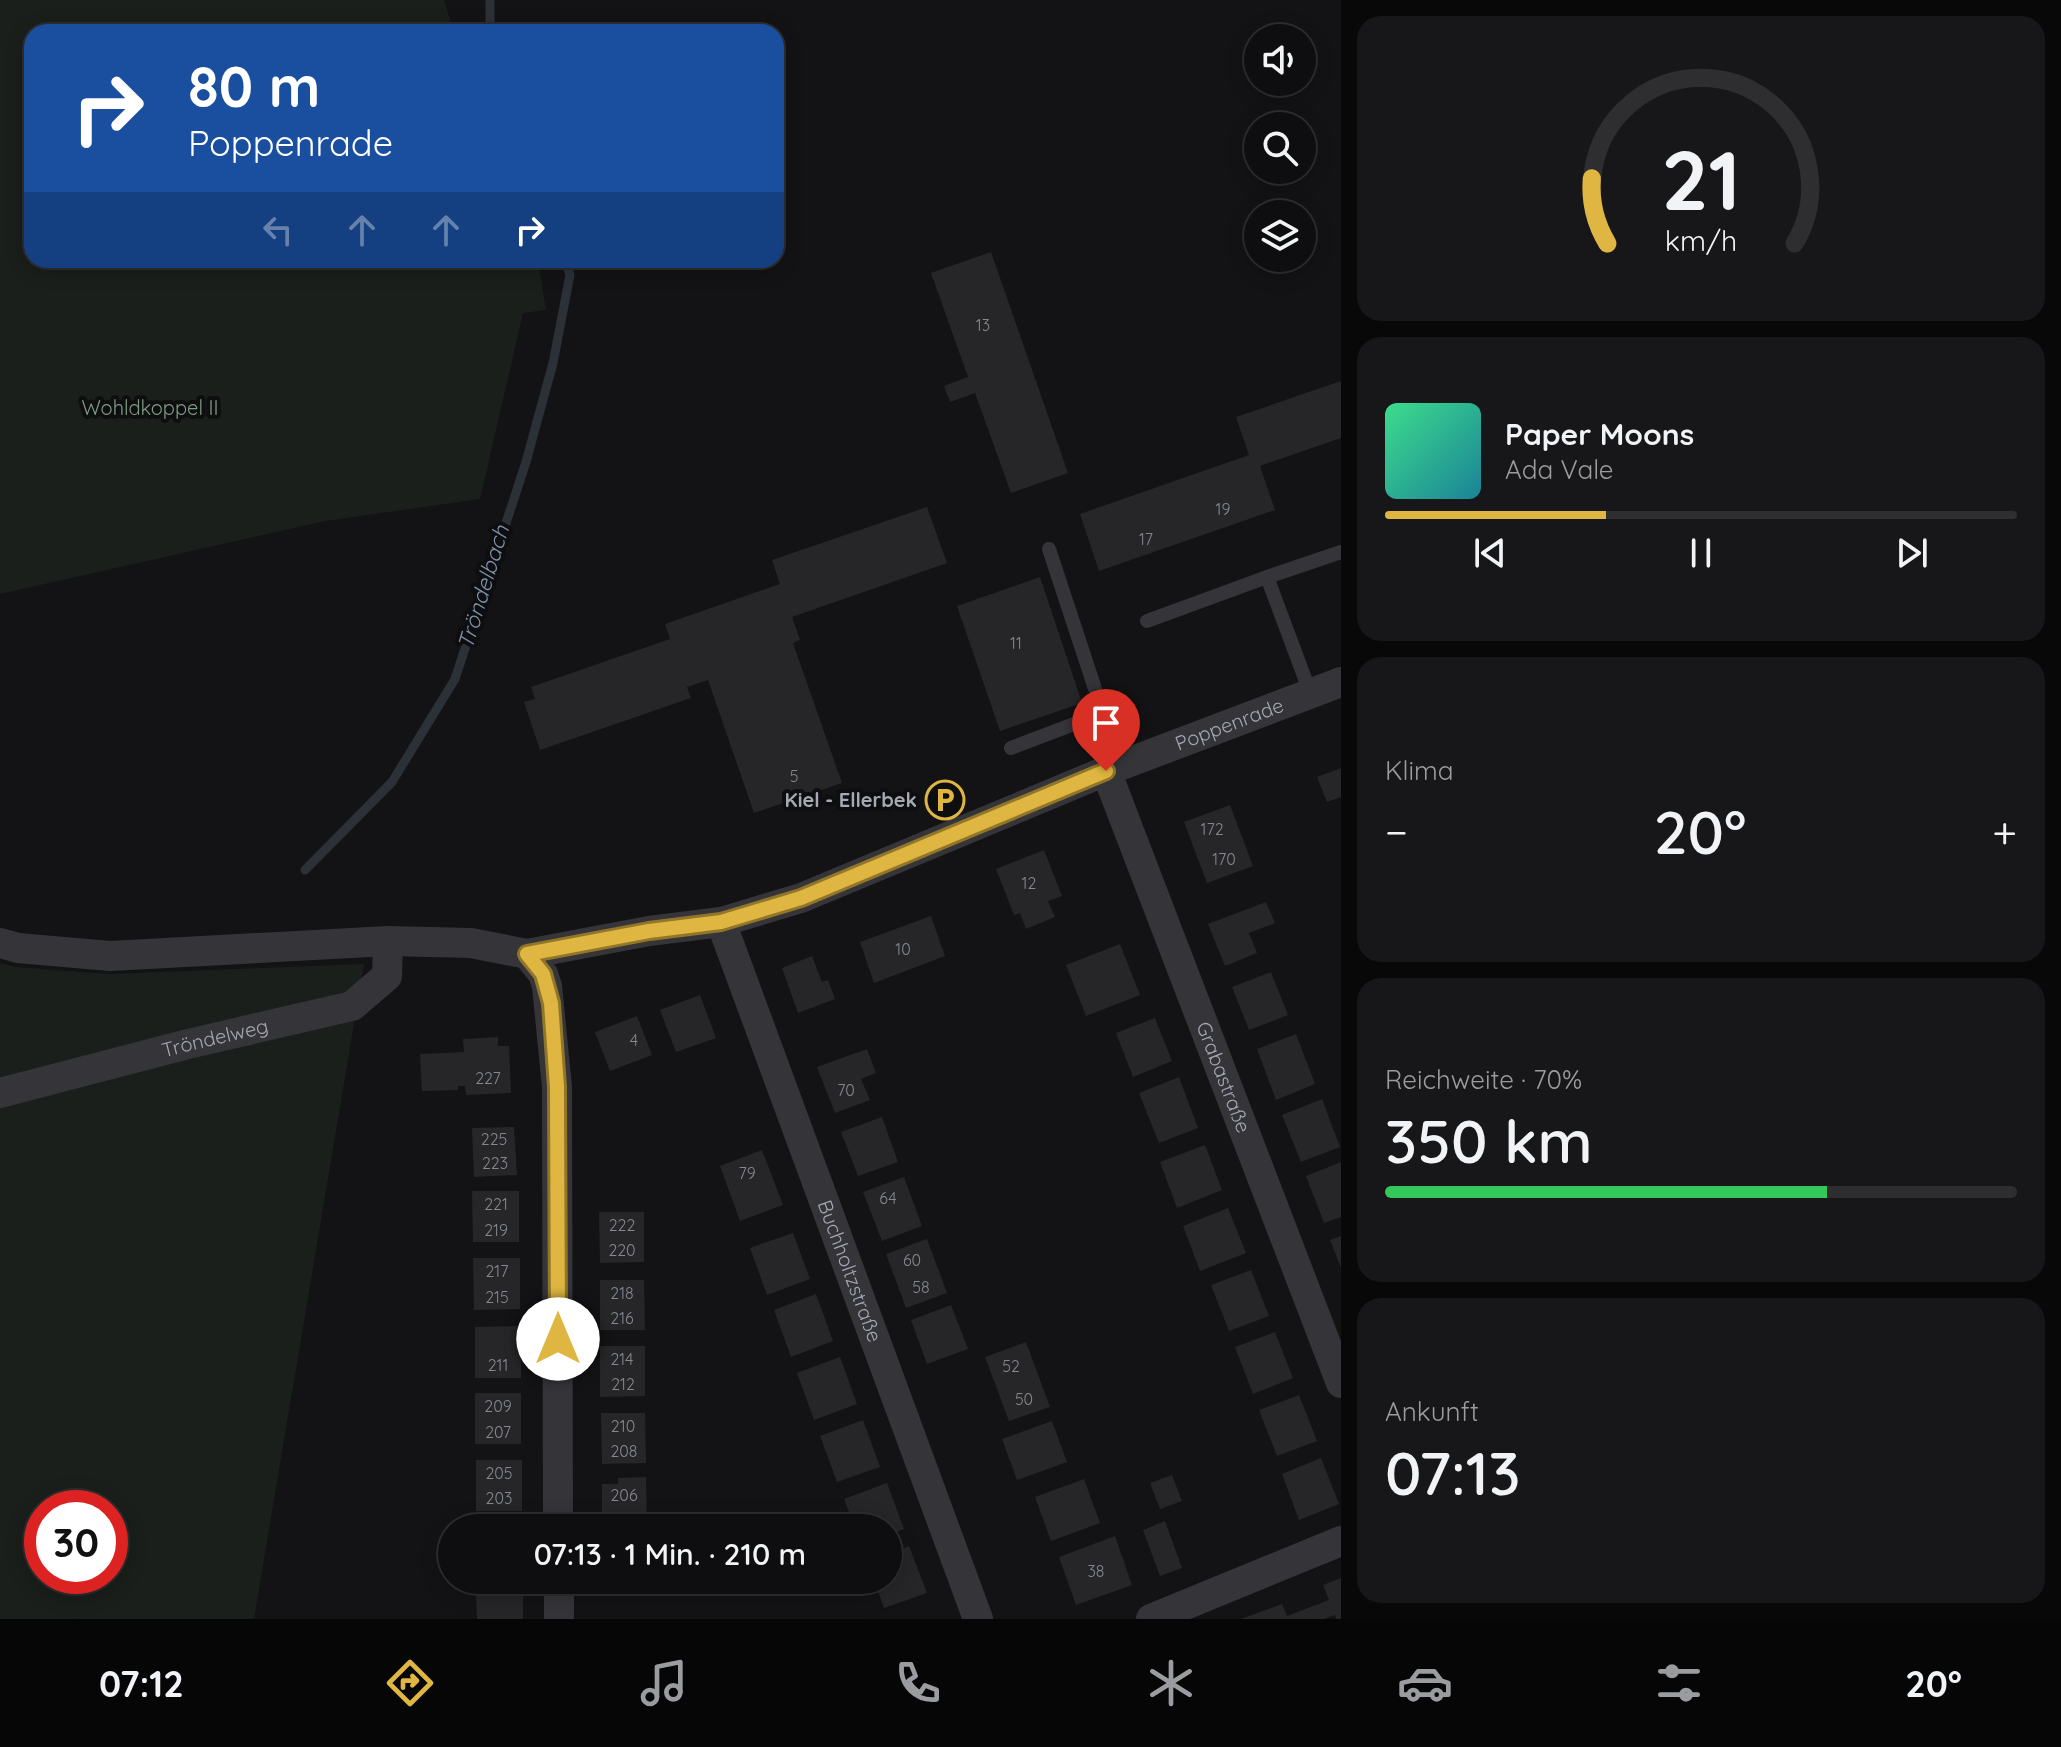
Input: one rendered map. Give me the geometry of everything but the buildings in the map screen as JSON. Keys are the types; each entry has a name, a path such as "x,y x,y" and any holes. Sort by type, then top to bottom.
{"street":[{"name":"Poppenrade","path":"527,954 649,931 721,922 801,898 1113,769 1341,682"},
{"name":"Grabastraße","path":"1113,769 1341,1383"},
{"name":"Buchholtzstraße","path":"721,922 978,1619"},
{"path":"0,943 18,948 110,956 388,941 471,943 527,954 543,974 547,986 557,1087 558,1514"},
{"name":"Tröndelweg","path":"0,1093 188,1044 352,1006 387,976 388,941"},
{"path":"1151,1619 1341,1541"},
{"path":"559,1594 559,1619"}],"lane":[{"path":"1049,549 1103,713 1101,725 1113,769"},
{"path":"1147,621 1341,552"},
{"path":"1267,577 1310,692"},
{"path":"1011,748 1103,713"}],"green space":[{"name":"Wohldkoppel II","path":"0,0 444,0 452,24 24,24 24,268 539,268 546,310 523,313 480,499 325,521 0,594"},
{"path":"0,963 109,974 364,964 254,1619 0,1619"}],"waterway":[{"name":"Tröndelbach","path":"490,0 490,24"},
{"name":"Tröndelbach","path":"305,870 392,782 455,679 526,462 553,363 570,275 568,268"}],"place":[{"name":"Kiel - Ellerbek","path":"945,800"}],"route":[{"path":"558,1339 557,1087 551,1003 543,974 527,954 649,931 721,922 801,898 1106,771"}]}
